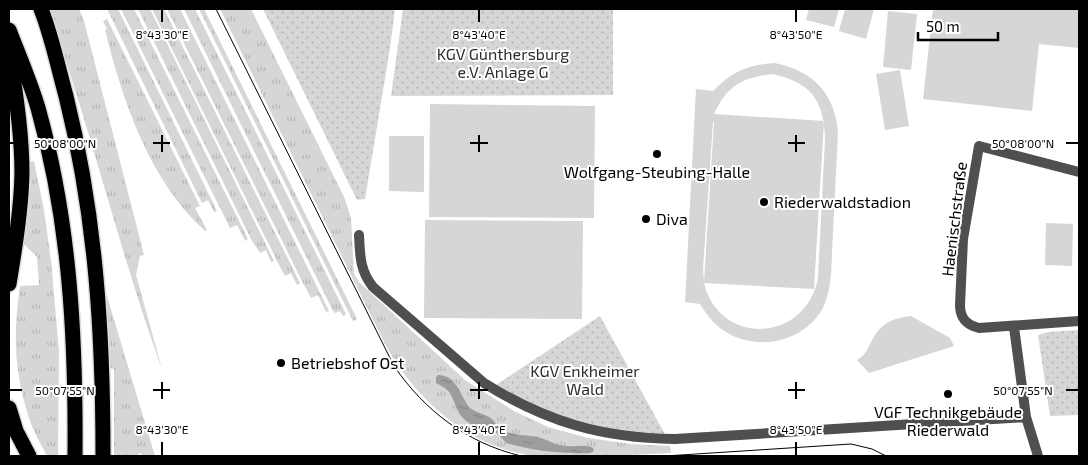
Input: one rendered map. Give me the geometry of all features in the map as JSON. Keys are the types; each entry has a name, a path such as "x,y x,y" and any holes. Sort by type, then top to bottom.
{"highway":[{"path":"41,9 54,48 78,143 92,234 103,376 103,456"},
{"path":"9,30 38,107 64,228 74,334 75,456"},
{"path":"9,49 17,104 22,174 17,233 9,284"},
{"path":"9,408 16,431 29,456"}],"street":[{"name":"Haenischstraße","path":"1079,172 979,146 963,239 960,310 964,320 979,328 1079,322"},
{"path":"359,235 362,271 373,288 484,383 503,395 545,416 587,430 630,437 675,439 1026,417"},
{"path":"1014,327 1026,417 1038,456"}],"green space":[{"path":"48,9 79,9 84,21 144,255 140,256 136,275 162,369 132,280 78,99"},
{"path":"107,9 118,9 217,211 214,212 208,200 202,203"},
{"path":"121,9 134,9 248,239 245,241 237,225 230,228"},
{"path":"138,9 150,9 274,261 271,262 266,250 260,253 251,239"},
{"path":"152,9 164,9 300,283 297,285 291,273 285,276 277,261"},
{"path":"167,9 180,9 329,311 326,312 318,295 311,298"},
{"path":"184,9 195,9 346,314 343,316 340,311 335,313 332,309"},
{"path":"199,9 204,9 357,319 353,321"},
{"path":"220,9 251,9 345,199 351,218 354,273 359,282 465,380 514,411 548,427 588,438 631,444 670,446 671,453 609,456 534,456 510,451 488,443 448,419 430,403 413,386 386,346"},
{"path":"263,9 395,9 365,199 357,200"},
{"name":"KGV Günthersburg e.V. Anlage G","path":"403,9 613,9 613,95 391,96"},
{"path":"809,9 839,9 834,27 806,20"},
{"path":"845,9 874,9 866,39 839,31"},
{"path":"933,9 1079,9 1079,48 1039,44 1032,111 923,99"},
{"path":"888,11 917,14 911,70 883,67"},
{"path":"107,19 200,206 195,208 207,230 205,231 185,211 153,164 120,85 105,30 107,29 103,21"},
{"name":"Riederwaldstadion","path":"775,63 788,67 811,78 820,86 832,106 838,133 831,274 826,300 815,320 804,329 792,336 766,342 739,338 726,332 711,320 700,304 685,302 696,89 713,91 741,70","holes":["773,74 797,82 806,88 818,104 823,121 714,114 724,96 737,84 753,77","714,122 704,282 703,270","824,124 825,139 818,278 814,289","704,283 814,289 810,300 797,315 780,325 762,329 743,327 726,318 713,304"]},
{"path":"900,70 909,126 885,130 876,74"},
{"path":"430,104 595,106 594,218 429,217"},
{"path":"389,136 424,136 424,192 389,191"},
{"path":"34,161 44,210 51,261 59,351 58,456 47,456 35,433 20,384 16,352 16,320 20,286 39,285 37,257 24,244 29,193 28,162"},
{"path":"425,220 583,221 582,319 424,318"},
{"path":"1046,223 1073,224 1072,266 1045,265"},
{"path":"103,283 155,456 142,456 140,453 136,456 114,456 114,369 109,368"},
{"name":"KGV Enkheimer Wald","path":"600,316 666,436 627,434 552,416 496,385"},
{"path":"911,316 950,338 954,346 869,373 857,360 865,354 882,327 891,321"},
{"path":"1079,330 1079,415 1050,416 1038,335 1048,332"}],"water":[{"path":"438,375 454,382 469,407 490,418 505,432 541,438 560,445 590,447 594,451 590,453 558,452 537,450 506,443 494,431 474,426 464,419 449,392 436,383"}],"tram line":[{"path":"216,9 394,366 419,397 449,423 483,443 521,456"},
{"path":"665,456 851,444 872,449 886,456"}],"place":[{"name":"Wolfgang-Steubing-Halle","path":"657,154"},
{"name":"Riederwaldstadion","path":"764,202"},
{"name":"Diva","path":"646,219"},
{"name":"Betriebshof Ost","path":"281,363"},
{"name":"VGF Technikgebäude Riederwald","path":"948,394"}]}
